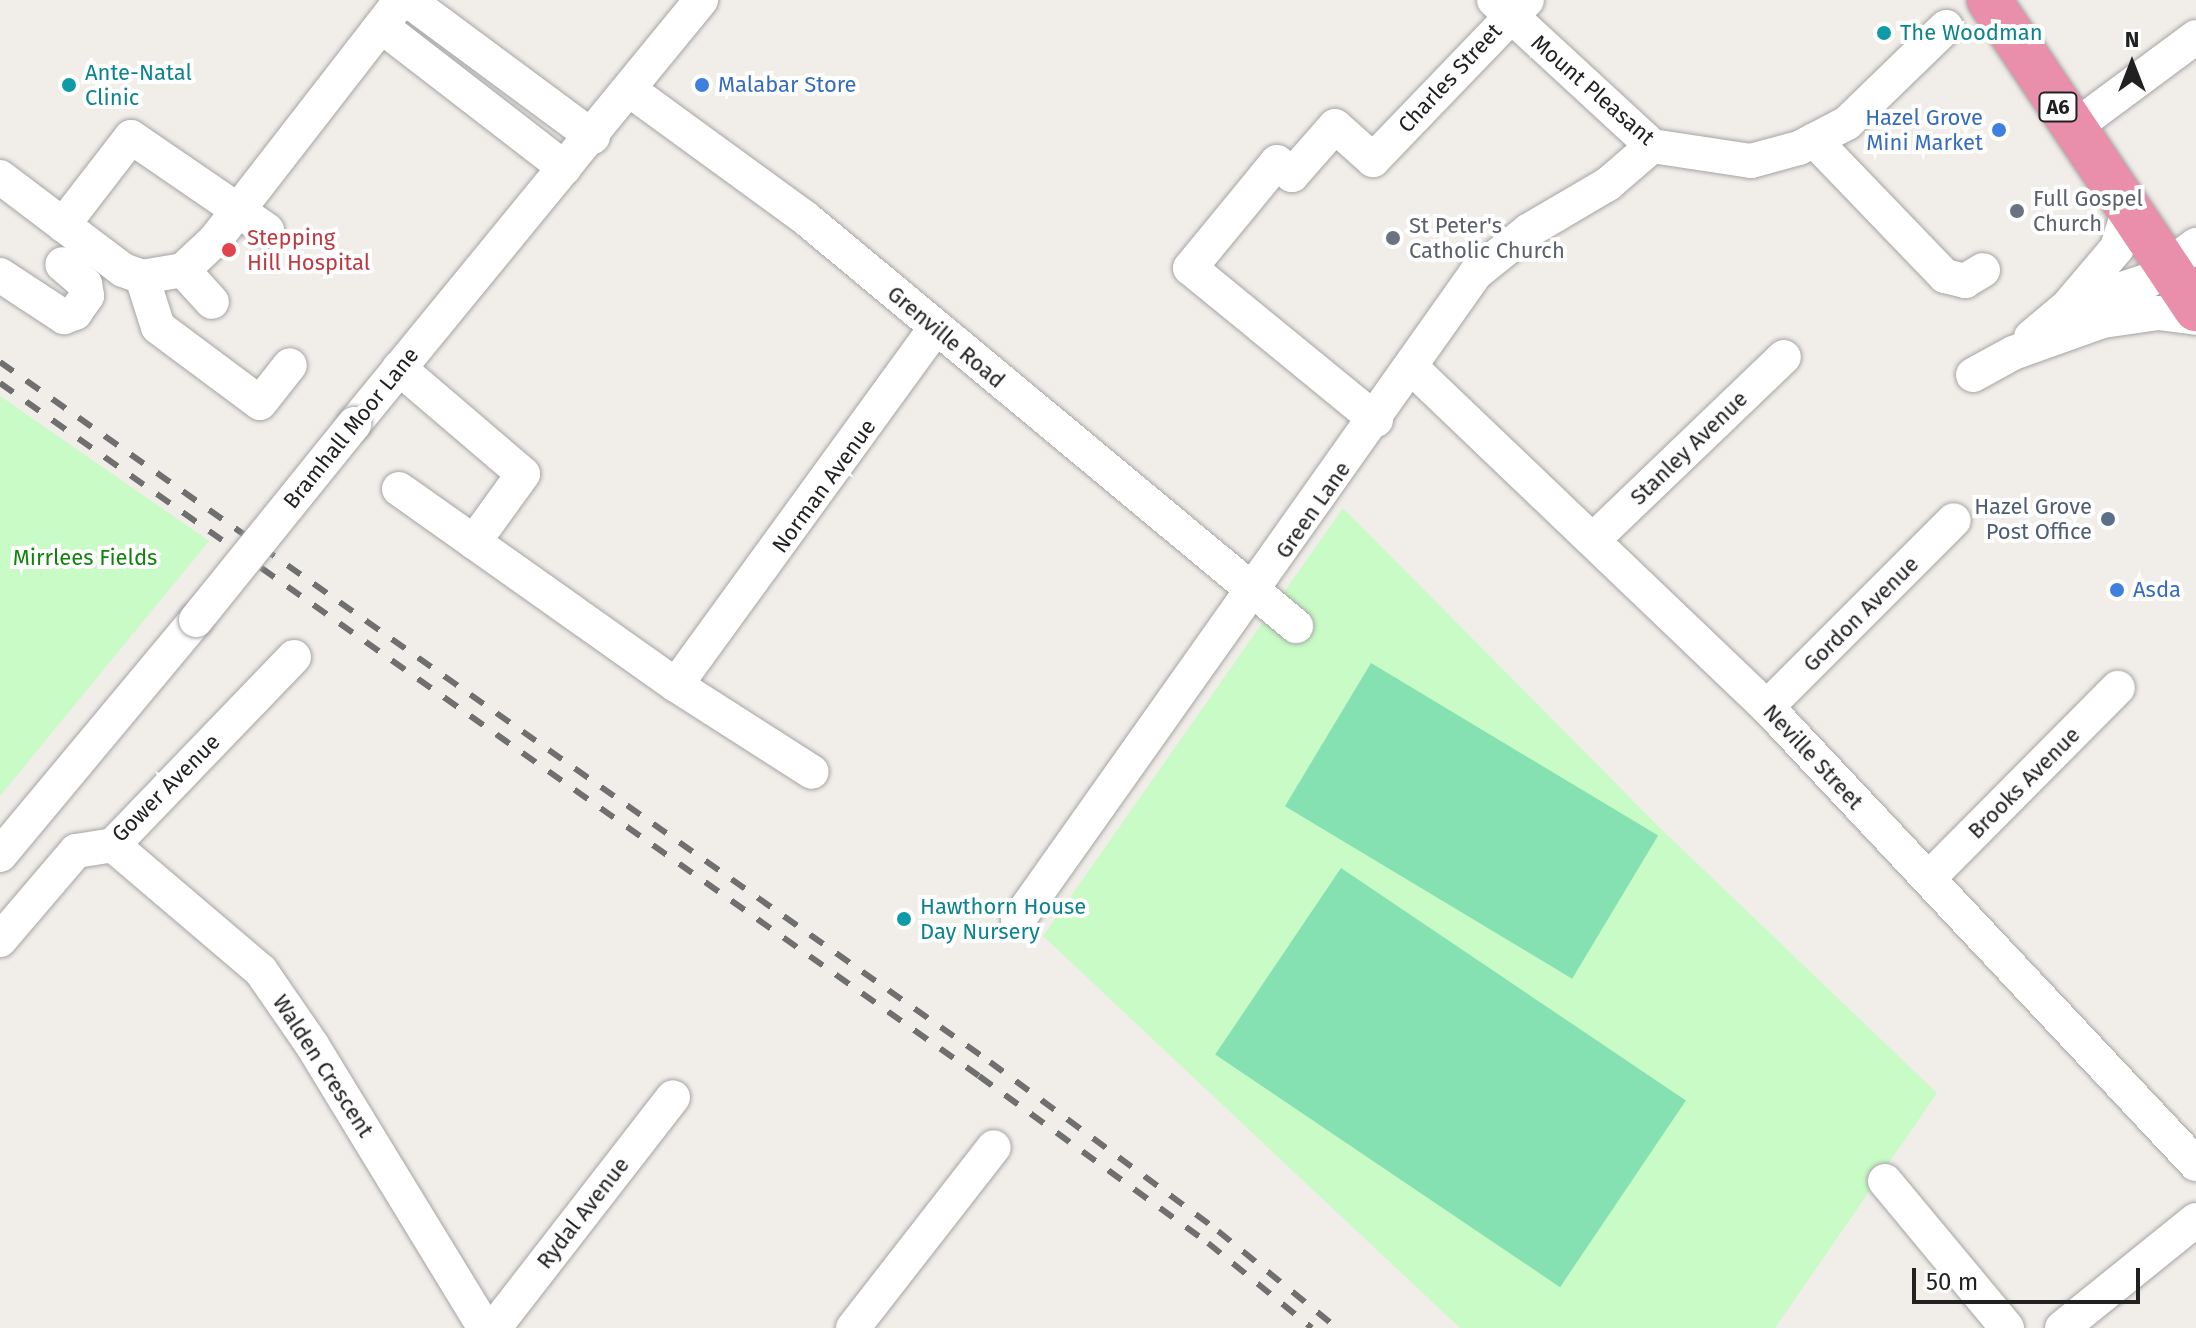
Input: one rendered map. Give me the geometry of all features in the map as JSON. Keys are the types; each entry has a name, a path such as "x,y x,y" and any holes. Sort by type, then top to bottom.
{"highway":[{"name":"A6","path":"1989,0 2128,213 2182,256 2196,309"}],"street":[{"path":"408,0 593,137"},
{"name":"Bramhall Moor Lane","path":"0,855 196,620 399,368 631,91 701,0"},
{"name":"Charles Street","path":"1376,420 1190,268 1277,162 1292,175 1335,126 1373,160 1510,5"},
{"name":"Mount Pleasant","path":"1510,5 1652,146 1751,161 1807,144 1847,123 1946,27"},
{"path":"0,177 123,270 142,277 183,270 204,253 391,13 565,168"},
{"path":"2072,129 2196,37"},
{"name":"Grenville Road","path":"631,91 804,217 1296,626"},
{"path":"63,225 131,137 184,178 239,209 267,230"},
{"path":"1807,144 1945,276 1965,281 1983,270"},
{"name":"Green Lane","path":"1018,920 1254,593 1476,273 1528,231 1608,184 1652,146"},
{"path":"2013,353 2067,307 2117,248 2128,213"},
{"path":"2067,307 2149,280 2182,256"},
{"path":"0,275 64,317 75,313 87,296 85,284 62,264"},
{"path":"183,270 212,302"},
{"path":"142,277 158,327 260,403 290,365"},
{"path":"1973,375 2013,353 2103,321 2158,313 2196,318"},
{"name":"Norman Avenue","path":"676,685 712,642 935,329"},
{"name":"Stanley Avenue","path":"1594,539 1784,357"},
{"path":"399,368 523,474 474,542"},
{"name":"Neville Street","path":"1412,368 1767,707 2196,1164"},
{"path":"399,489 676,685 812,772"},
{"name":"Gordon Avenue","path":"1767,707 1954,520"},
{"name":"Gower Avenue","path":"0,940 76,851 113,845 294,657"},
{"name":"Brooks Avenue","path":"1929,878 2118,688"},
{"name":"Walden Crescent","path":"113,845 261,971 312,1045 485,1328"},
{"name":"Rydal Avenue","path":"494,1328 673,1097"},
{"path":"853,1328 994,1147"},
{"path":"1885,1181 2007,1328"},
{"path":"2062,1328 2196,1220"}],"green space":[{"name":"Mirrlees Fields","path":"0,396 209,541 0,796"},
{"path":"1343,508 1661,829 1937,1093 1775,1328 1460,1328 1043,936"},
{"path":"1371,663 1658,836 1572,979 1285,806"},
{"path":"1341,868 1686,1101 1560,1287 1215,1055"}],"railway":[{"path":"0,362 990,1062 1218,1231 1337,1328"},
{"path":"0,383 979,1076 1208,1243 1312,1328"}],"place":[{"name":"The Woodman","path":"1884,33"},
{"name":"Ante-Natal Clinic","path":"69,85"},
{"name":"Malabar Store","path":"702,85"},
{"name":"Hazel Grove Mini Market","path":"1999,130"},
{"name":"Full Gospel Church","path":"2017,211"},
{"name":"St Peter's Catholic Church","path":"1393,238"},
{"name":"Stepping Hill Hospital","path":"229,250"},
{"name":"Hazel Grove Post Office","path":"2108,519"},
{"name":"Asda","path":"2117,590"},
{"name":"Hawthorn House Day Nursery","path":"904,919"}]}
